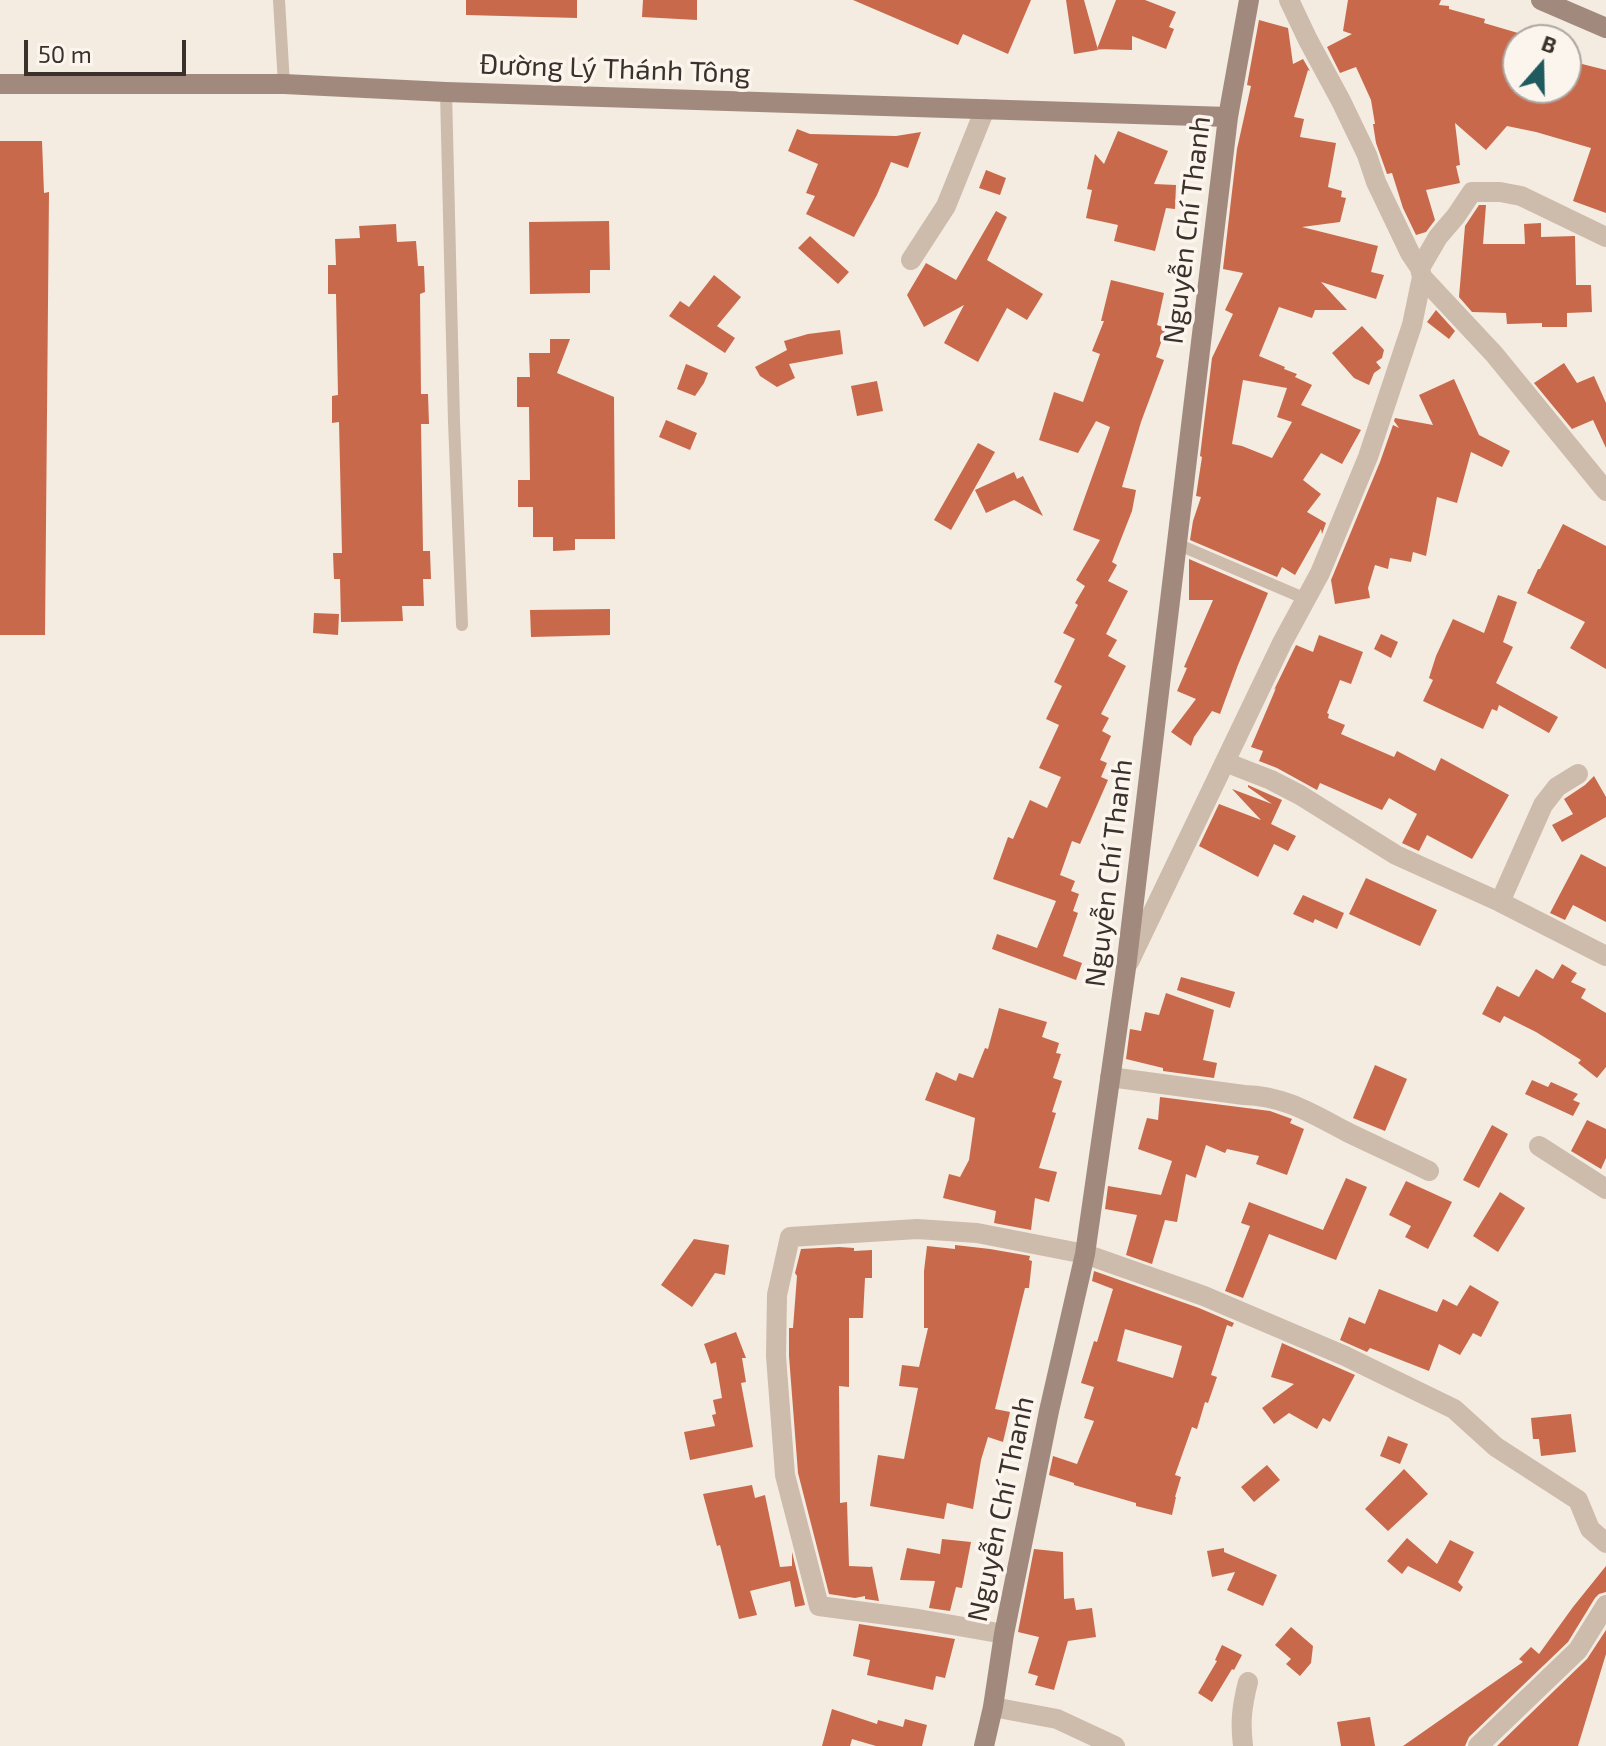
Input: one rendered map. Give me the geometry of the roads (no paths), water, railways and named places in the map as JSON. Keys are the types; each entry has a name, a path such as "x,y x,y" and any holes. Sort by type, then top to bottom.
{"main road":[{"name":"Nguyễn Chí Thanh","path":"984,1746 1049,1411 1085,1254 1126,968 1228,117 1249,0"},
{"path":"1541,0 1606,28"},
{"name":"Đường Lý Thánh Tông","path":"0,84 284,84 1228,117"}],"street":[{"path":"1289,0 1361,141 1376,182 1421,272 1494,354 1606,491"},
{"path":"911,260 946,206 985,109"},
{"path":"1126,968 1282,643 1320,573 1368,457 1412,325 1421,272 1438,237 1472,192 1500,192 1521,196 1606,237"},
{"path":"1225,762 1300,795 1396,855 1500,902 1606,956"},
{"path":"1500,902 1543,805 1557,787 1578,774"},
{"path":"1110,1077 1262,1095 1306,1109 1429,1171"},
{"path":"1539,1146 1606,1189"},
{"path":"1004,1634 819,1606 785,1475 776,1356 777,1295 790,1237 917,1229 977,1233 1085,1254 1204,1296 1345,1356 1454,1409 1496,1447 1578,1500 1590,1529 1606,1543"},
{"path":"1478,1746 1578,1650 1606,1605"},
{"path":"1243,1746 1240,1725 1248,1682"},
{"path":"993,1707 1057,1719 1115,1746"}],"lane":[{"path":"279,0 284,84"},
{"path":"446,92 462,625"},
{"path":"1177,544 1306,599"}]}
